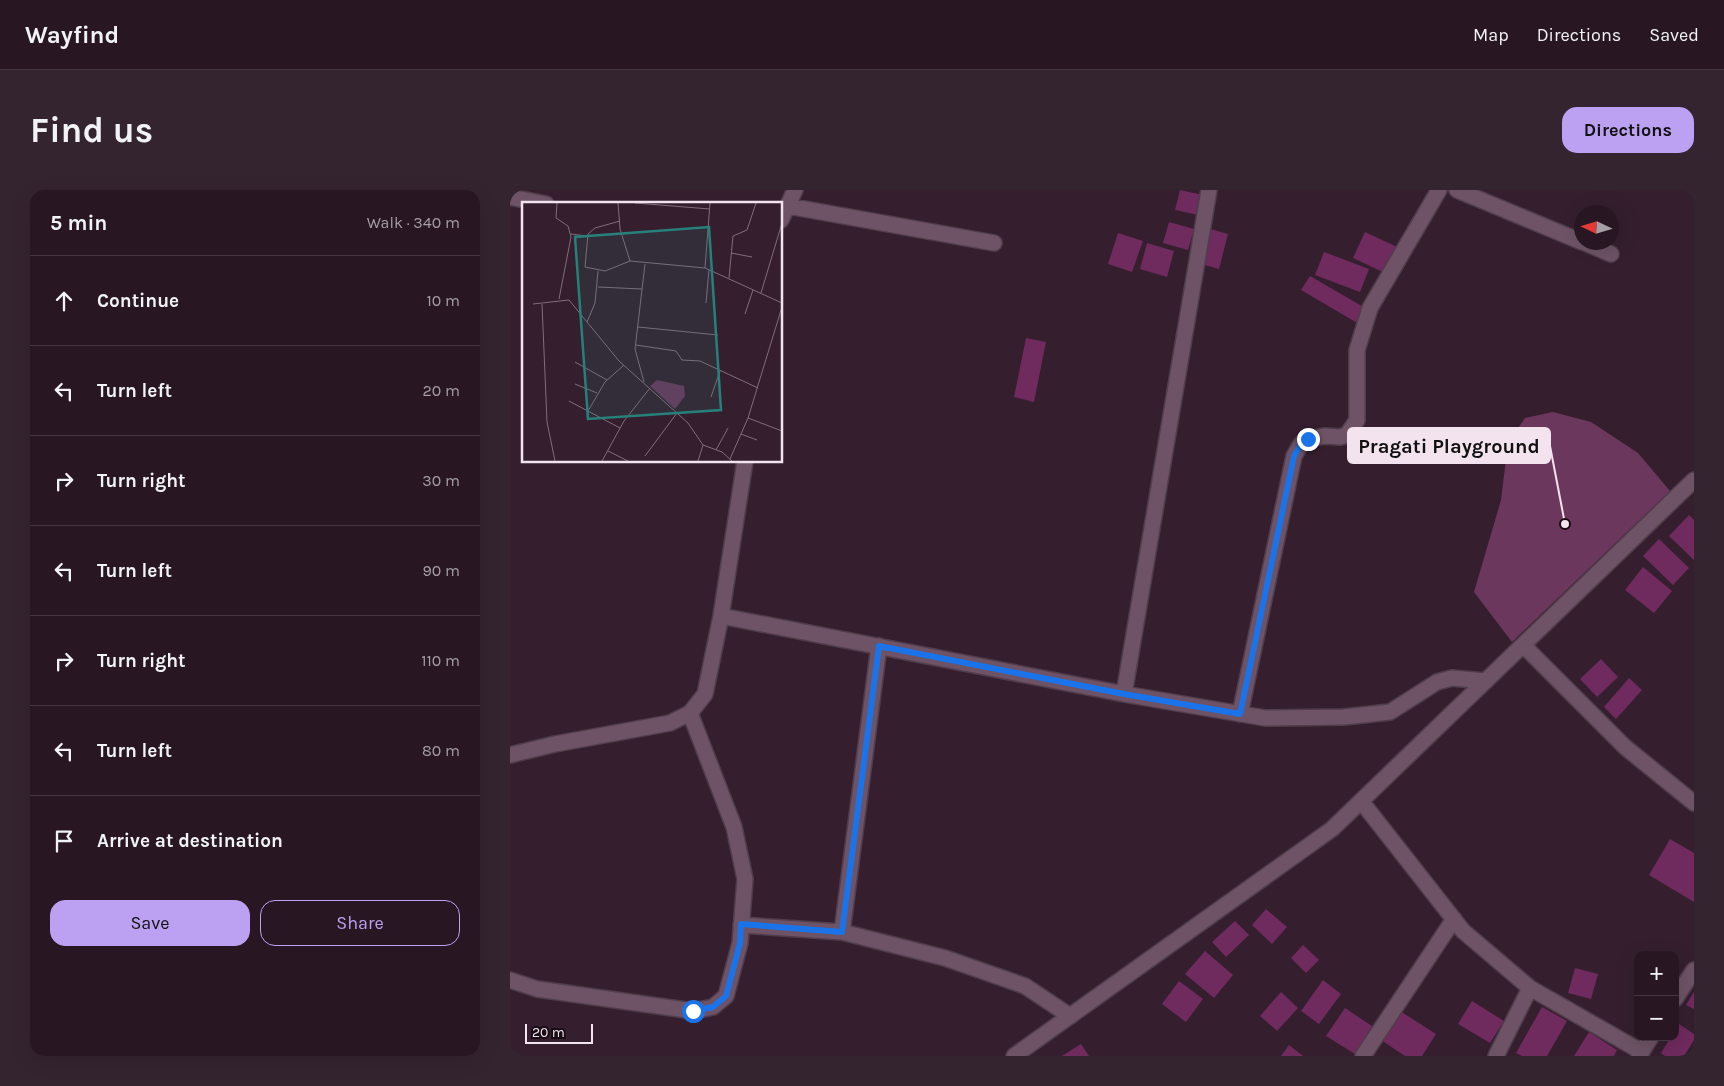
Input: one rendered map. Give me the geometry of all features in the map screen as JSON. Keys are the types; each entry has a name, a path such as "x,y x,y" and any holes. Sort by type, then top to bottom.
{"street":[{"path":"795,190 785,213 994,243"},
{"path":"1124,694 1209,190"},
{"path":"1240,714 1294,456 1301,444 1308,439 1347,435 1357,420 1357,350 1370,308 1439,190"},
{"path":"1457,190 1574,239"},
{"path":"510,197 536,202"},
{"path":"1601,250 1611,254"},
{"path":"510,755 555,744 670,723 690,713 705,694 721,616 745,462"},
{"path":"1014,1056 1332,829 1694,480"},
{"path":"721,616 1124,694 1265,718 1344,717 1390,712 1437,682 1452,678 1485,681"},
{"path":"1523,645 1626,748 1694,803"},
{"path":"842,932 879,646"},
{"path":"510,980 537,989 693,1011 713,1007 726,996 740,943 745,879 734,827 690,713"},
{"path":"1361,801 1463,931 1530,988 1640,1054 1648,1041"},
{"path":"1363,1056 1454,919"},
{"path":"741,924 842,932 945,958 1025,986 1070,1016"},
{"path":"1677,996 1694,970"},
{"path":"1496,1056 1530,988"}],"shaded area":[{"path":"1553,412 1591,422 1638,453 1670,491 1512,642 1474,592 1501,500 1508,443 1525,418"}],"building":[{"path":"1180,190 1203,195 1198,215 1175,210"},
{"path":"1169,222 1194,229 1188,250 1163,243"},
{"path":"1207,228 1228,234 1219,269 1197,263"},
{"path":"1365,232 1397,247 1385,273 1353,258"},
{"path":"1118,233 1143,241 1132,272 1108,264"},
{"path":"1147,243 1174,251 1167,277 1140,269"},
{"path":"1324,252 1369,269 1360,292 1315,275"},
{"path":"1310,276 1367,309 1359,324 1301,290"},
{"path":"1026,338 1046,342 1034,402 1014,397"},
{"path":"1689,515 1694,520 1694,560 1669,536"},
{"path":"1659,539 1689,568 1673,585 1643,556"},
{"path":"1643,567 1672,591 1654,613 1625,590"},
{"path":"1601,659 1618,677 1597,697 1580,679"},
{"path":"1629,678 1642,690 1616,719 1604,707"},
{"path":"1670,839 1694,853 1694,902 1649,875"},
{"path":"1266,909 1287,927 1272,944 1252,925"},
{"path":"1235,921 1249,935 1226,957 1212,942"},
{"path":"1303,945 1319,960 1306,973 1291,958"},
{"path":"1205,951 1233,975 1214,998 1185,974"},
{"path":"1575,968 1598,974 1591,999 1568,993"},
{"path":"1323,980 1341,994 1319,1024 1301,1011"},
{"path":"1179,981 1203,999 1186,1022 1162,1004"},
{"path":"1281,992 1298,1008 1277,1031 1260,1016"},
{"path":"1694,992 1694,1009 1686,1005"},
{"path":"1472,1001 1504,1021 1490,1043 1458,1024"},
{"path":"1542,1007 1567,1021 1547,1056 1522,1056 1516,1053"},
{"path":"1345,1008 1372,1026 1355,1054 1326,1036"},
{"path":"1400,1011 1436,1034 1422,1056 1405,1056 1381,1040"},
{"path":"1679,1024 1694,1034 1694,1040 1684,1056 1665,1056 1661,1053 1668,1041 1679,1041"},
{"path":"1589,1032 1617,1050 1614,1056 1574,1056"},
{"path":"1081,1044 1089,1056 1062,1056"},
{"path":"1289,1045 1303,1056 1281,1056"}],"place":[{"name":"Pragati Playground","path":"1565,524"}],"route":[{"path":"693,1011 713,1007 726,996 740,943 741,924 842,932 879,646 1124,694 1240,714 1268,589 1294,456 1301,444 1308,439"}]}
